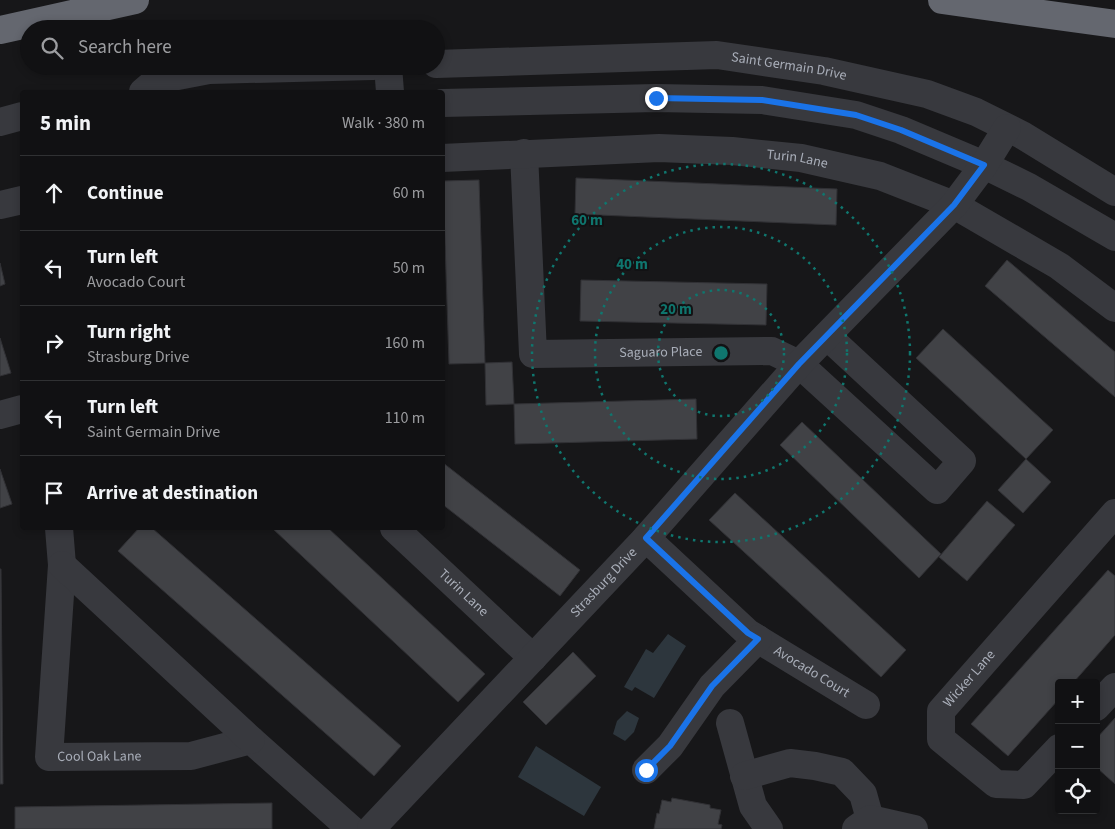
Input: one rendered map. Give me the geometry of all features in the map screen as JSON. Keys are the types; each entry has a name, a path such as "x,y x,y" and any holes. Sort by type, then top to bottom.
{"highway":[{"path":"45,20 135,0"},
{"path":"942,0 1115,24"},
{"path":"0,30 20,26"}],"street":[{"name":"Saint Germain Drive","path":"445,64 717,56 824,71 927,94 976,112 1022,135 1115,192"},
{"path":"145,90 157,80 183,75"},
{"path":"389,75 390,90"},
{"path":"445,103 656,98 762,100 856,115 901,130 984,165 1029,187 1115,237"},
{"path":"0,122 20,117"},
{"name":"Strasburg Drive","path":"371,829 646,538 799,364 954,205 984,165 1007,128"},
{"name":"Turin Lane","path":"445,158 659,148 801,158 880,176 954,205 1059,266 1115,308"},
{"name":"Saguaro Place","path":"524,153 533,354 772,351 799,364 937,490 962,461 827,336"},
{"path":"0,205 20,200"},
{"path":"0,415 20,409"},
{"name":"Wicker Lane","path":"1055,752 1024,785 996,784 941,739 941,711 1115,514"},
{"name":"Cool Oak Lane","path":"59,530 62,565 49,757 191,756 251,740"},
{"name":"Turin Lane","path":"396,530 533,658"},
{"name":"Avocado Court","path":"646,538 748,633 866,705"},
{"path":"62,565 251,740 351,829"},
{"path":"646,770 670,746 712,686 758,639"},
{"path":"1100,703 1115,687"},
{"path":"730,723 752,806 769,829"},
{"path":"744,776 790,763 842,772 863,794 863,824 914,829"}],"shaded area":[{"path":"668,634 686,646 654,698 635,687 632,691 624,687 646,649 653,653"},
{"path":"627,711 639,718 634,732 625,741 613,734 617,721"},
{"path":"536,746 601,787 584,816 518,777"}],"building":[{"path":"576,178 837,189 836,225 575,214"},
{"path":"479,180 485,363 449,364 445,181"},
{"path":"1007,260 1115,352 1115,397 985,286"},
{"path":"0,263 5,284 0,286"},
{"path":"581,280 767,284 766,325 580,321"},
{"path":"943,329 1053,430 1026,459 916,358"},
{"path":"0,338 11,373 0,376"},
{"path":"512,362 514,404 486,405 485,363"},
{"path":"696,399 697,439 515,444 514,404"},
{"path":"802,422 941,554 919,578 780,445"},
{"path":"1026,459 1051,482 1023,513 998,490"},
{"path":"445,464 580,570 560,596 445,506"},
{"path":"0,469 12,504 0,508"},
{"path":"735,493 906,650 881,677 709,520"},
{"path":"987,501 1015,525 967,581 939,557"},
{"path":"137,530 154,530 401,746 374,776 118,551"},
{"path":"274,530 330,530 485,674 458,702"},
{"path":"1,569 3,784 0,784"},
{"path":"1108,570 1115,576 1115,635 1076,679 1055,679 1055,703 1008,756 971,724"},
{"path":"573,652 596,676 546,725 523,702"},
{"path":"1115,718 1115,784 1100,771 1100,735"},
{"path":"672,798 710,805 710,808 721,810 718,824 722,825 721,829 654,829 662,800 671,802"},
{"path":"272,803 272,829 15,829 15,807"}],"route":[{"path":"646,770 670,746 712,686 758,639 748,633 646,538 799,364 954,205 984,165 901,130 856,115 762,100 656,98"}]}
